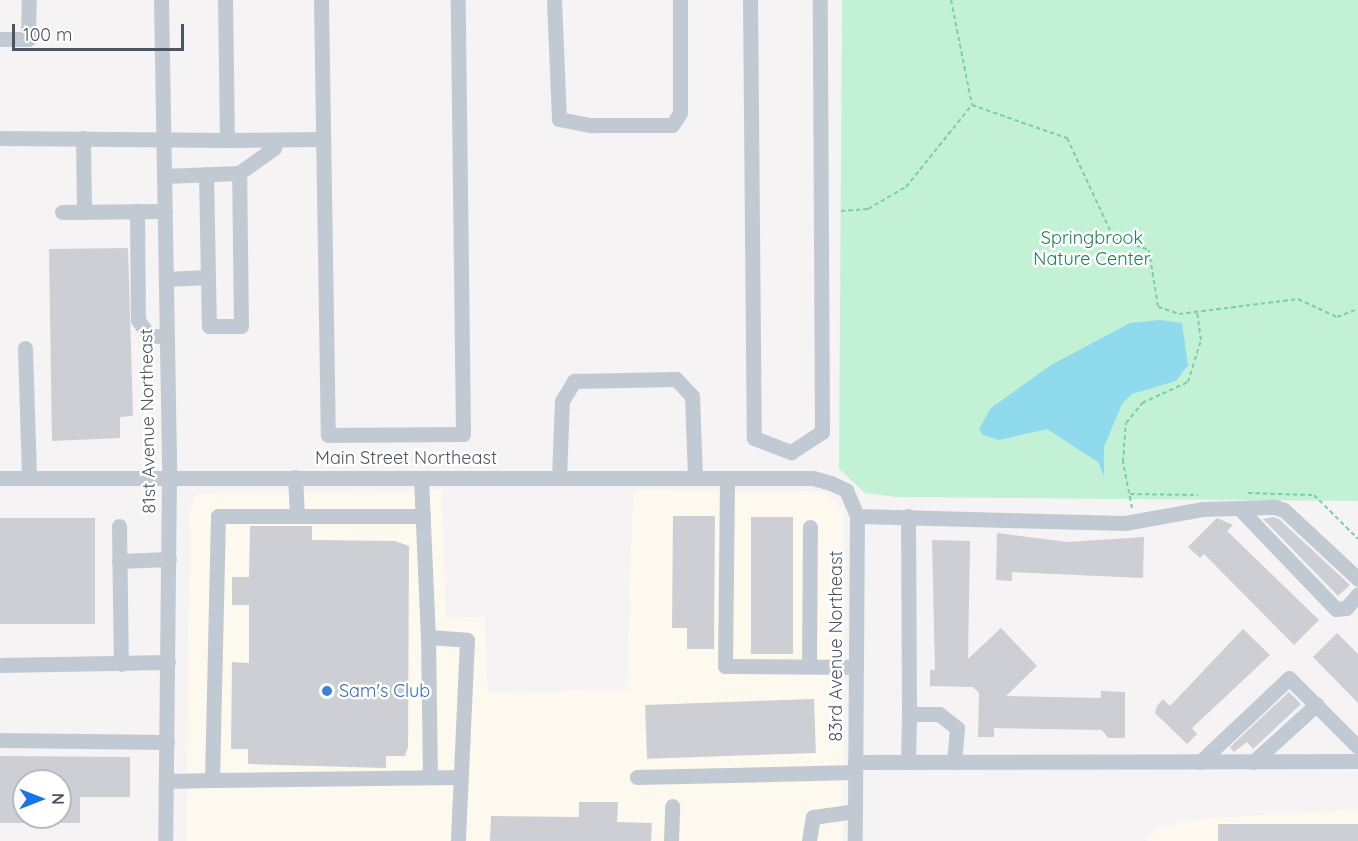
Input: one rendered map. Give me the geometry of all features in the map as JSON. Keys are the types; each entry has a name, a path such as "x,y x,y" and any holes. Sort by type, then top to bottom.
{"street":[{"path":"0,39 28,39 29,0"},
{"name":"81st Avenue Northeast","path":"161,0 169,477 165,841"},
{"path":"225,0 227,140"},
{"path":"321,0 328,435 463,434 458,0"},
{"path":"554,0 559,119 591,125 672,124 680,113 680,0"},
{"path":"750,0 754,438 791,452"},
{"path":"791,452 822,432 820,0"},
{"path":"0,138 163,137 275,141 322,139"},
{"path":"83,138 84,212"},
{"path":"164,176 239,173 274,148 275,141"},
{"path":"206,174 209,326 241,326 239,173"},
{"path":"137,211 138,320 149,336 167,336"},
{"path":"62,212 165,211"},
{"path":"166,279 208,277"},
{"path":"25,348 29,478"},
{"path":"559,478 562,401 574,381 676,379 692,396 695,478"},
{"path":"791,452 791,478"},
{"path":"295,477 297,516"},
{"name":"Main Street Northeast","path":"0,478 813,478"},
{"path":"422,478 430,777"},
{"path":"727,478 725,666 856,667"},
{"name":"83rd Avenue Northeast","path":"813,478 846,490 857,516 855,841"},
{"path":"1239,508 1336,609 1346,608 1358,594"},
{"path":"857,516 1135,521 1239,508 1284,510 1358,579"},
{"path":"212,780 218,516 423,516"},
{"path":"908,516 908,762"},
{"path":"118,526 122,664"},
{"path":"809,666 810,526"},
{"path":"119,561 169,559"},
{"path":"428,637 467,640 464,760 459,777 458,841"},
{"path":"0,665 168,662"},
{"path":"1200,762 1284,680 1293,678 1358,747"},
{"path":"1253,762 1317,704"},
{"path":"909,714 939,714 957,728 954,762"},
{"path":"0,740 167,742"},
{"path":"637,777 855,767 908,762 1358,761"},
{"path":"166,781 459,777"},
{"path":"671,841 672,806"},
{"path":"809,841 813,817 855,811"}],"path":[{"path":"951,0 972,105"},
{"path":"841,212 868,209 906,187 972,105"},
{"path":"972,105 1067,138 1114,239 1149,250 1158,307 1197,313 1298,299 1337,317 1358,309"},
{"path":"1135,521 1123,462 1126,423 1142,403 1188,382 1201,340 1197,313"}],"shaded area":[{"path":"442,490 446,618 485,616 488,692 627,689 633,490 822,491 844,510 843,841 186,841 190,510 196,494"},
{"path":"1358,809 1358,841 1146,841 1160,827 1195,819"}],"green space":[{"name":"Springbrook Nature Center","path":"842,0 1358,0 1358,501 897,497 865,493 839,469"}],"water":[{"path":"1160,320 1182,323 1188,365 1176,381 1132,394 1122,404 1104,447 1104,476 1098,462 1047,429 999,440 983,435 979,429 991,408 1051,365 1130,323"}],"building":[{"path":"128,248 133,416 120,417 120,438 52,441 49,249"},
{"path":"673,516 715,516 714,649 687,649 687,628 672,628"},
{"path":"751,517 793,517 793,654 751,654"},
{"path":"1273,517 1279,519 1350,585 1338,596 1263,519"},
{"path":"0,518 95,518 95,624 0,624"},
{"path":"1217,518 1233,525 1227,531 1319,620 1294,645 1204,554 1200,558 1188,547"},
{"path":"250,526 312,526 312,540 395,541 409,546 408,747 405,756 386,756 386,768 248,764 248,749 231,749 232,662 249,663 249,605 232,605 232,577 249,577"},
{"path":"997,533 1068,542 1144,537 1143,578 1012,572 1012,581 996,580"},
{"path":"932,540 970,541 968,659 1001,628 1037,666 1006,696 1101,698 1101,691 1125,692 1125,738 1108,738 1102,730 994,728 994,737 978,737 979,693 973,687 930,686 930,670 935,670"},
{"path":"1243,629 1270,655 1192,728 1197,734 1187,744 1155,713 1157,706 1163,699 1170,706"},
{"path":"1337,633 1358,654 1358,703 1313,657"},
{"path":"1289,692 1301,704 1253,749 1247,742 1234,752 1230,747"},
{"path":"814,699 816,753 647,759 645,705"},
{"path":"0,756 130,757 130,797 80,797 80,823 72,823 72,769 12,769 12,823 0,823"},
{"path":"579,802 618,802 617,822 652,823 651,841 490,841 491,816 579,817"},
{"path":"1218,824 1358,824 1358,841 1218,841"}],"place":[{"name":"Sam's Club","path":"327,691"}]}
